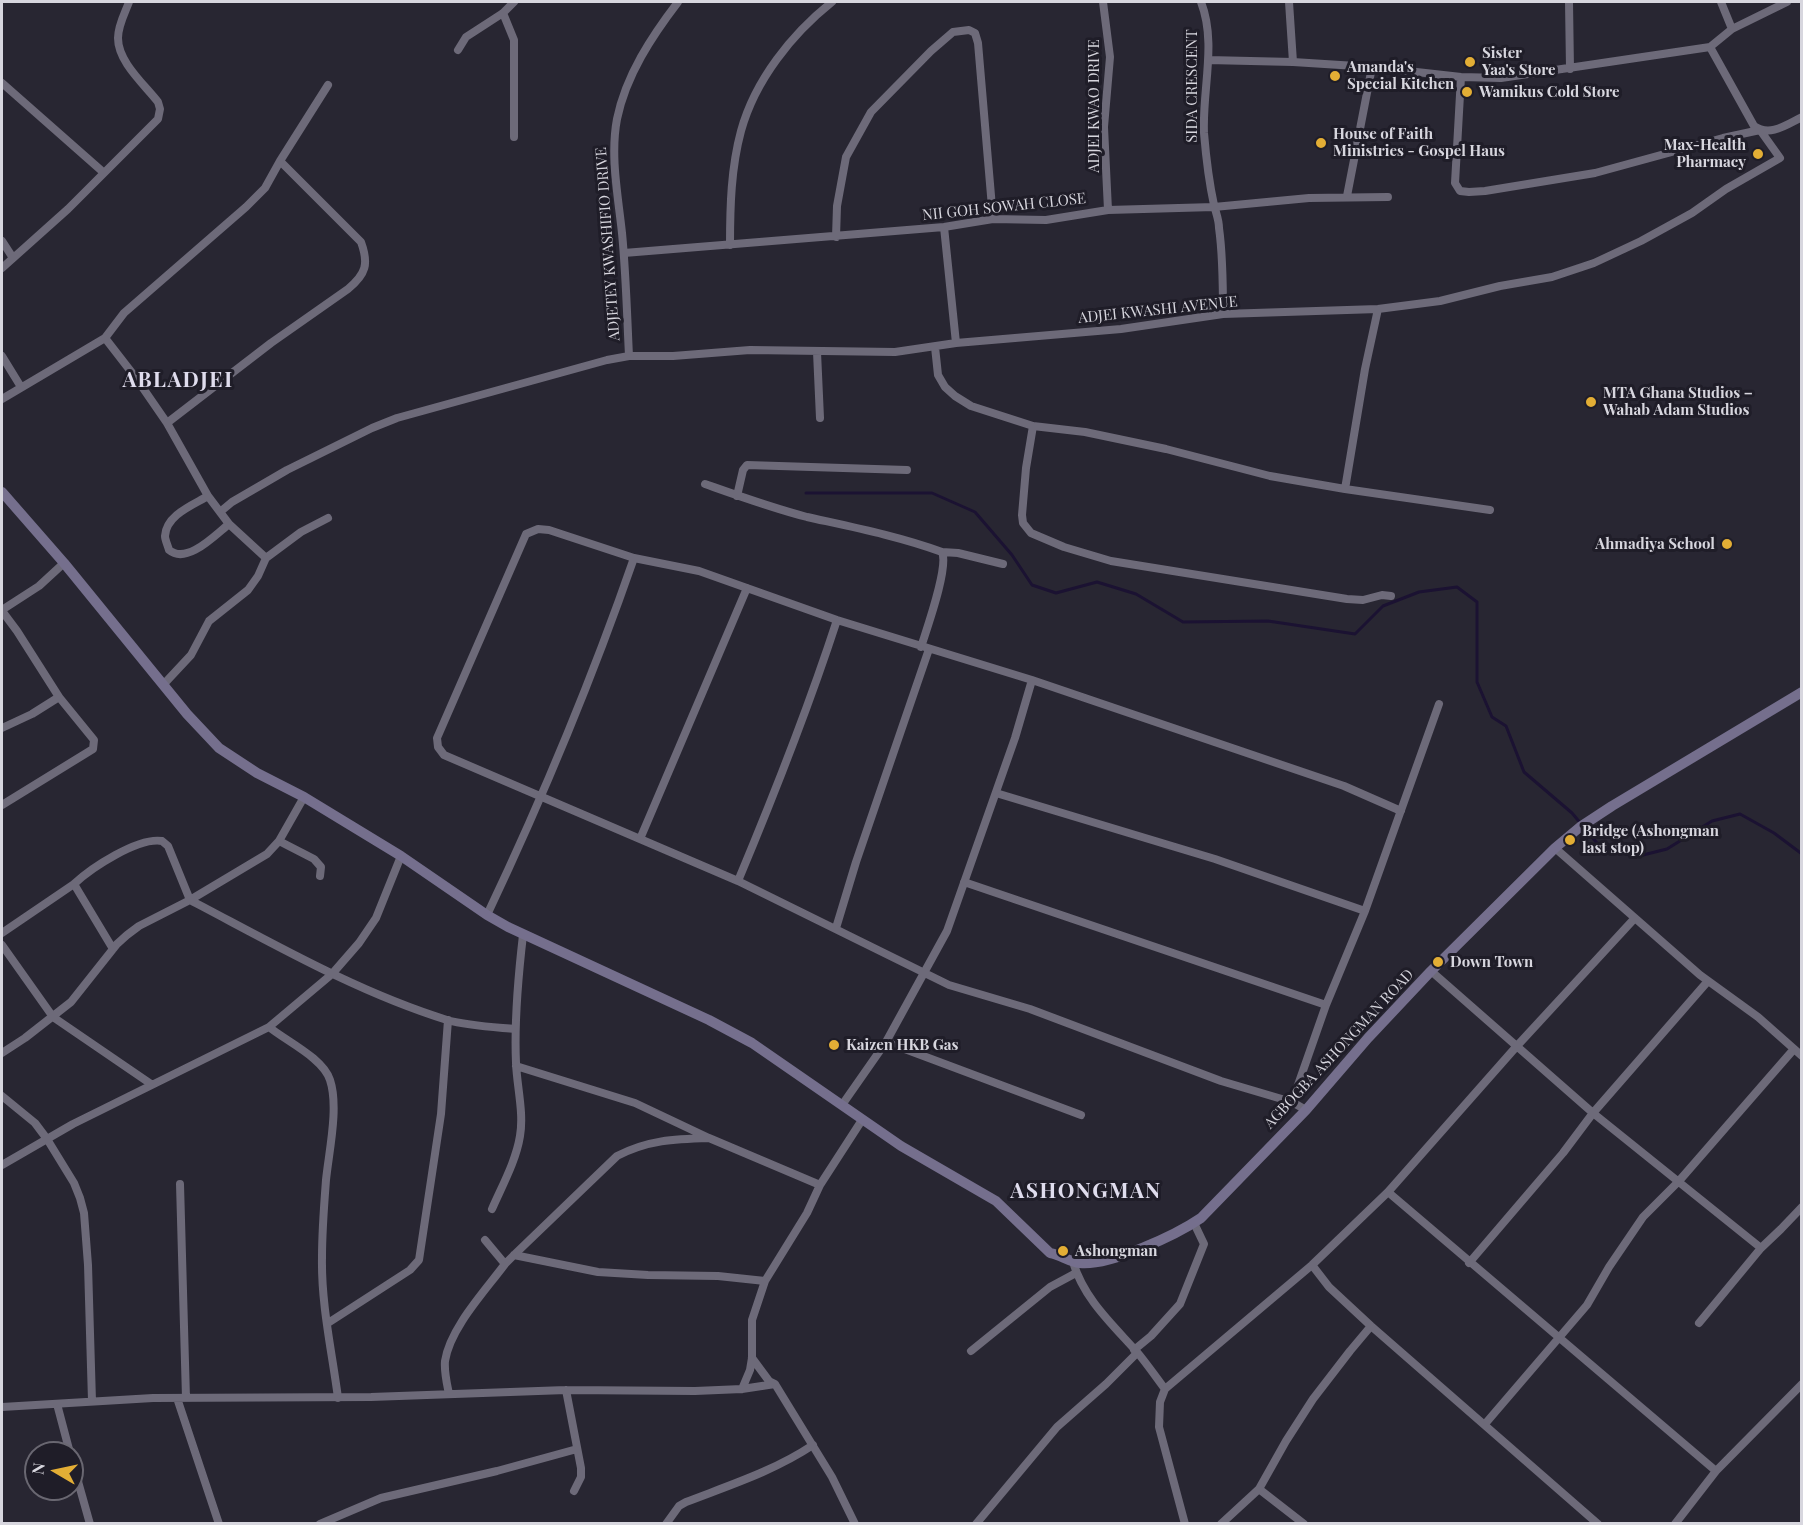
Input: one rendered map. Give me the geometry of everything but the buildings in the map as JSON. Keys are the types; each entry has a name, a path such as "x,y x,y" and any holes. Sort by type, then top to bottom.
{"street":[{"path":"2,268 68,209 158,119 160,109 158,102 126,62 120,50 118,38 129,2"},
{"path":"458,50 466,37 503,13 514,2"},
{"name":"ADJETEY KWASHIFIO DRIVE","path":"629,356 624,253 614,148 618,119 626,90 640,60 657,29 678,2"},
{"path":"730,245 730,206 737,148 748,110 758,89 784,51 811,19 832,2"},
{"name":"ADJEI KWAO DRIVE","path":"1103,2 1110,57 1104,128 1108,210"},
{"name":"SIDA CRESCENT","path":"1201,2 1208,60 1204,91 1204,130 1206,158 1219,225 1223,314"},
{"path":"1289,2 1293,62"},
{"path":"1569,2 1570,69"},
{"path":"1721,2 1732,29"},
{"path":"1208,60 1293,62 1372,67 1461,77 1501,78 1710,47 1732,29 1787,2"},
{"path":"503,13 514,40 514,137"},
{"path":"836,237 837,206 846,157 871,112 953,32 969,30 975,33 978,43 993,219"},
{"path":"1710,47 1749,119 1760,130"},
{"path":"1347,196 1372,67"},
{"path":"1461,77 1455,183 1460,191 1468,192 1594,173 1703,143 1779,128 1802,117"},
{"path":"2,83 103,172"},
{"path":"2,399 105,338 124,313 246,207 265,188 328,85"},
{"name":"ADJEI KWASHI AVENUE","path":"220,512 232,502 287,470 397,418 607,360 629,356 673,356 750,350 895,352 956,343 1120,329 1223,314 1378,309 1440,301 1500,286 1552,277 1594,263 1641,241 1692,213 1726,189 1780,158 1760,130"},
{"path":"167,423 271,343 348,289 358,280 365,268 366,255 360,242 280,161"},
{"name":"NII GOH SOWAH CLOSE","path":"624,253 836,237 944,227 993,219 1046,220 1108,210 1214,207 1309,198 1388,196"},
{"path":"944,227 956,343"},
{"path":"2,241 13,258"},
{"path":"1344,489 1378,309"},
{"path":"105,338 167,423 208,496 229,524 266,558"},
{"path":"935,347 938,375 954,396 971,406 1033,426 1085,432 1166,449 1270,476 1490,510"},
{"path":"817,352 820,418"},
{"path":"2,356 21,387"},
{"path":"1033,426 1022,515 1023,523 1031,533 1064,547 1111,561 1347,599 1363,600 1382,595 1391,596"},
{"path":"737,496 743,470 747,465 908,470"},
{"path":"705,484 805,516 895,536 942,552 958,553 1003,564"},
{"path":"2,492 64,563 199,728 219,748 257,773 304,797 401,856 487,915 523,935 709,1020 752,1043 862,1120 939,1169 996,1201 1050,1253 1062,1255 1073,1262 1089,1298 1165,1389"},
{"path":"208,496 178,514 169,523 165,536 169,550 176,555 188,553 229,524"},
{"path":"163,685 191,655 209,621 248,590 258,576 266,558 302,532 328,518"},
{"path":"1306,1110 1292,1102 1221,1082 1030,1009 971,992 924,973 738,881 444,755 438,747 437,738 526,534 538,529 549,530 634,558 699,571 837,620 1032,680 1344,786 1401,811"},
{"path":"836,928 925,648 942,574 944,558 942,552"},
{"path":"487,915 512,862 592,673 634,558"},
{"path":"2,805 93,749 94,740 59,697 2,610 39,585 64,563"},
{"path":"640,839 747,588"},
{"path":"738,881 812,699 837,620"},
{"path":"842,1105 886,1042 947,931 1015,738 1032,680"},
{"name":"AGBOGBA ASHONGMAN ROAD","path":"1073,1262 1094,1262 1116,1257 1147,1245 1201,1218 1306,1110 1368,1038 1431,971 1555,848 1580,827 1612,806 1802,692"},
{"path":"2,728 32,714 59,697"},
{"path":"1292,1102 1326,1005 1365,911 1439,704"},
{"path":"996,793 1215,859 1365,911"},
{"path":"2,1053 71,1002 112,949 139,926 190,900 267,854 279,841 304,797"},
{"path":"2,933 74,884 90,869 147,842 162,841 168,846 190,900 332,974 448,1020 515,1029"},
{"path":"279,841 314,859 321,867 320,876"},
{"path":"1555,848 1634,919 1708,981 1758,1017 1802,1056"},
{"path":"2,1165 151,1084 269,1027 332,974 359,943 376,918 401,856"},
{"path":"964,882 1326,1005"},
{"path":"74,884 112,949"},
{"path":"1185,1524 1159,1427 1160,1402 1165,1389 1312,1265 1388,1192 1516,1047 1634,919"},
{"path":"492,1209 515,1155 520,1137 515,1029 523,935"},
{"path":"2,945 53,1017 151,1084"},
{"path":"1431,971 1593,1113 1761,1248"},
{"path":"1469,1263 1556,1161 1593,1113 1708,981"},
{"path":"328,1323 416,1266 441,1114 448,1020"},
{"path":"269,1027 312,1057 321,1066 330,1078 333,1092 322,1230 322,1272 338,1398"},
{"path":"886,1042 1081,1115"},
{"path":"1485,1424 1587,1305 1609,1267 1643,1217 1679,1181 1794,1049"},
{"path":"516,1066 635,1103 709,1138 820,1185"},
{"path":"2,1096 34,1123 47,1139 74,1183 84,1213 92,1401"},
{"path":"742,1389 752,1358 752,1320 765,1281 807,1213 820,1185 862,1120"},
{"path":"449,1394 445,1361 457,1330 514,1255 617,1156 636,1146 663,1140 709,1138"},
{"path":"180,1184 186,1398"},
{"path":"1388,1192 1716,1471"},
{"path":"1699,1323 1761,1248 1802,1207"},
{"path":"976,1524 1057,1427 1106,1384 1180,1304 1204,1244 1194,1223"},
{"path":"485,1240 505,1264"},
{"path":"514,1255 598,1272 718,1276 765,1281"},
{"path":"1312,1265 1329,1287 1371,1326 1598,1524"},
{"path":"971,1351 1050,1287 1076,1273"},
{"path":"1221,1524 1259,1489 1313,1399 1371,1326"},
{"path":"752,1358 769,1381 775,1384 813,1445 855,1524"},
{"path":"2,1407 177,1398 338,1398 566,1390 742,1389 775,1384"},
{"path":"1674,1524 1716,1471 1802,1384"},
{"path":"566,1390 581,1478 574,1491"},
{"path":"177,1398 219,1524"},
{"path":"57,1404 67,1441"},
{"path":"666,1524 679,1506 686,1502 757,1475 792,1459 813,1445"},
{"path":"320,1524 381,1498 577,1449"},
{"path":"1259,1489 1304,1524"},
{"path":"84,1501 90,1524"}],"waterway":[{"path":"806,493 932,493 975,512 1012,555 1032,585 1056,593 1097,582 1136,594 1183,622 1268,621 1355,634 1383,606 1419,592 1457,587 1477,602 1477,682 1492,717 1506,726 1524,772 1572,813 1597,843 1635,857 1667,849 1712,821 1740,814 1774,833 1802,854"}],"place":[{"name":"Sister Yaa's Store","path":"1470,62"},
{"name":"Amanda's Special Kitchen","path":"1335,76"},
{"name":"Wamikus Cold Store","path":"1467,92"},
{"name":"House of Faith Ministries - Gospel Haus","path":"1321,143"},
{"name":"Max-Health Pharmacy","path":"1758,154"},
{"name":"MTA Ghana Studios – Wahab Adam Studios","path":"1591,402"},
{"name":"Ahmadiya School","path":"1727,544"},
{"name":"Bridge (Ashongman last stop)","path":"1570,840"},
{"name":"Down Town","path":"1438,962"},
{"name":"Kaizen HKB Gas","path":"834,1045"},
{"name":"Ashongman","path":"1063,1251"}],"district":[{"name":"ABLADJEI","path":"178,380"},
{"name":"ASHONGMAN","path":"1086,1191"}]}
